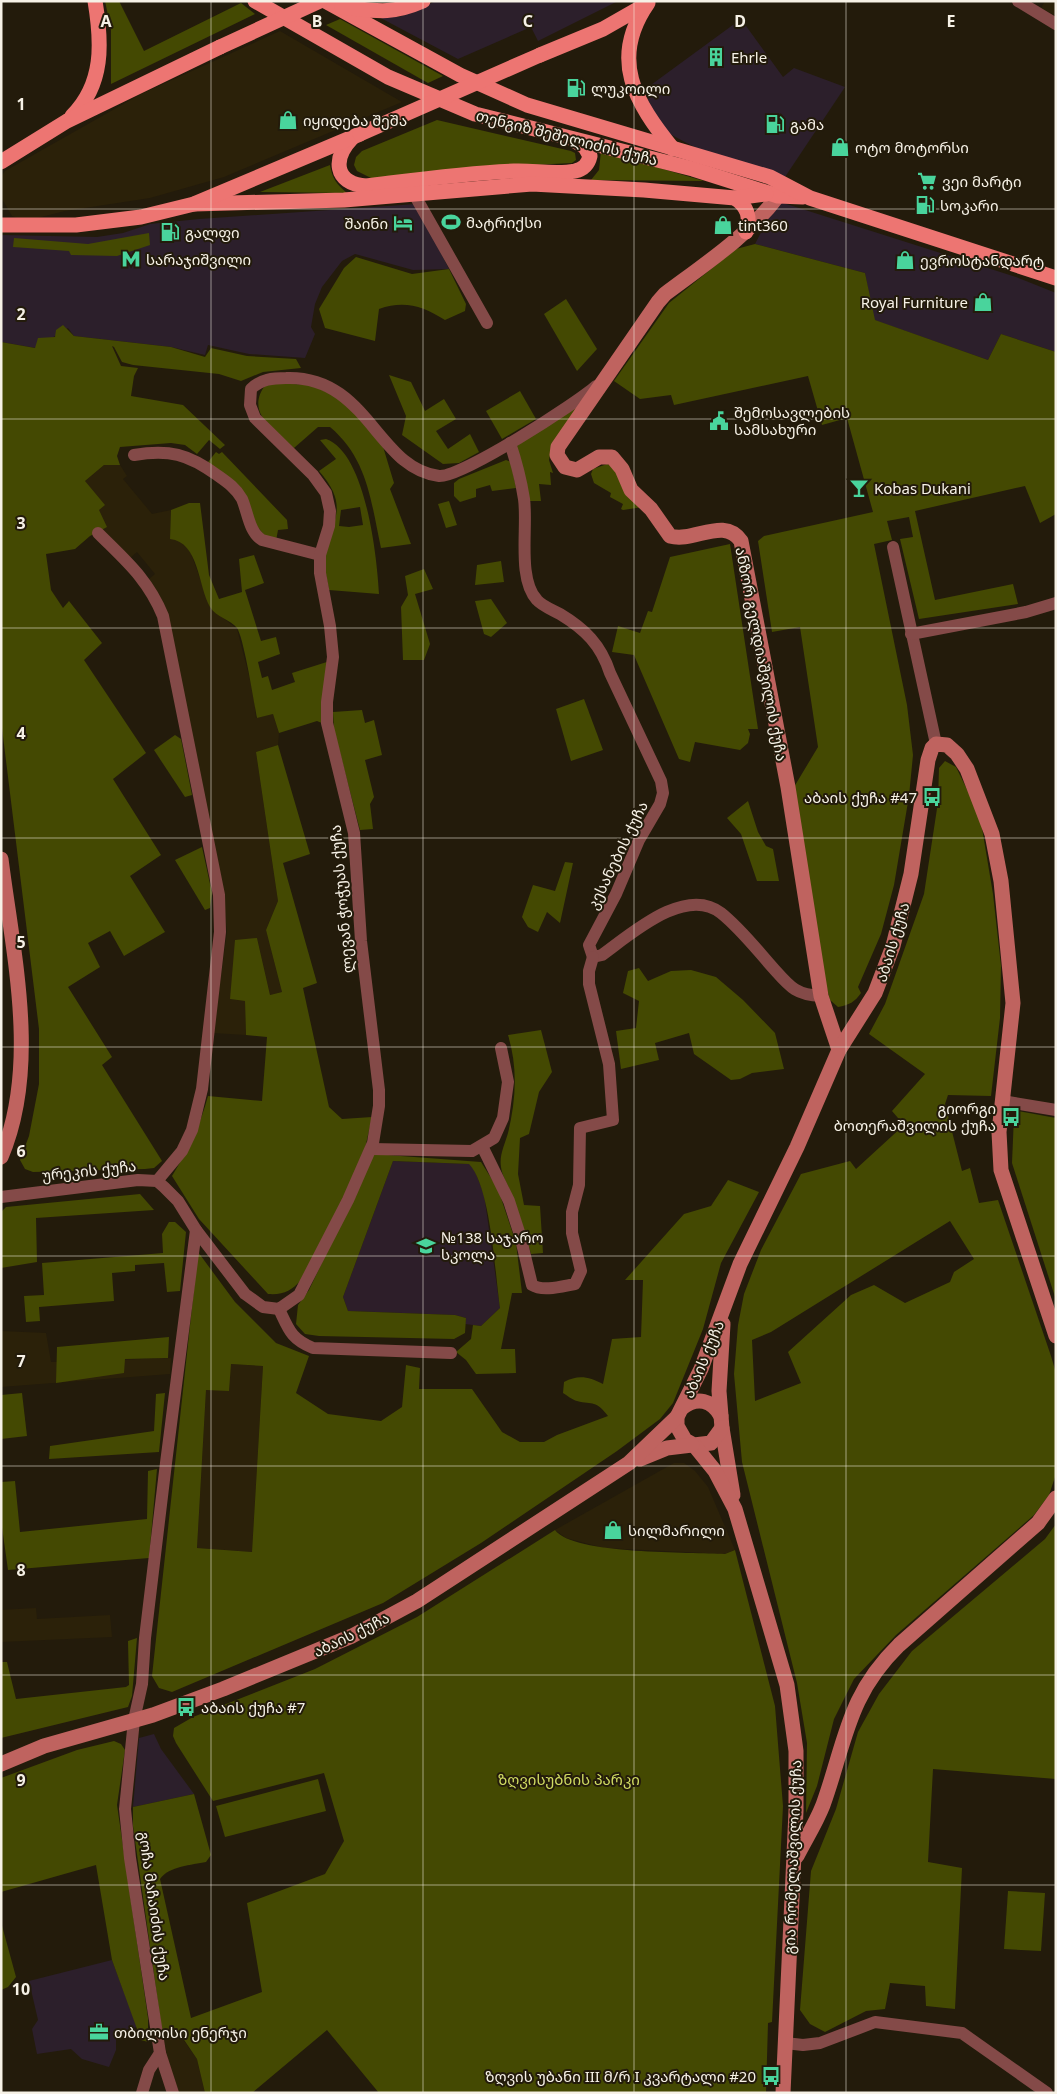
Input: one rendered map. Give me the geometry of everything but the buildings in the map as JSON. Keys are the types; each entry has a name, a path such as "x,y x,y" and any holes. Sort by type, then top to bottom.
{"main road":[{"path":"67,121 88,96 100,62 100,42 95,1"},
{"name":"თენგიზ შეშელიძის ქუჩა","path":"256,1 301,29 407,87 494,120 693,169 775,195 810,198"},
{"path":"1,162 67,121 220,47 326,2 387,12 402,10 423,1"},
{"name":"თენგიზ შეშელიძის ქუჩა","path":"326,2 493,90 548,112 770,177 810,198 1056,278"},
{"path":"3,222 57,226 102,223 141,217 194,204 603,28 649,2"},
{"path":"649,2 634,26 631,35 628,50 631,80 644,110 673,149"},
{"path":"357,135 338,157 339,169 353,184 366,186 476,173 577,170 586,165 590,156 584,147 572,138"},
{"path":"194,204 344,200 532,184 644,190 735,198 775,195"},
{"path":"735,198 747,210 749,224 746,232"}],"street":[{"path":"1018,1 1056,24"},
{"path":"414,194 486,322"},
{"name":"ანზორ გელდიაშვილის ქუჩა","path":"775,195 761,219 665,294 601,382 558,447 557,455 564,467 577,470 599,457 612,456 622,469 631,490 651,508 670,536 677,539 723,529 735,532 741,541 786,779 821,996 839,1050"},
{"name":"ლევან ჭოჭუას ქუჩა","path":"279,1309 299,1295 308,1281 372,1149 377,1123 379,1090 361,941 354,832 327,723 327,702 333,657 330,626 320,573 320,555 329,526 330,510 326,493 313,475 255,418 250,406 250,395 256,385 273,378 297,377 315,380 335,389 353,403 398,454 420,471 441,476 463,468 510,443 580,400 601,382"},
{"name":"კესანების ქუჩა","path":"482,1146 514,1218 532,1286 547,1288 575,1284 580,1270 572,1233 572,1212 579,1185 580,1128 613,1120 609,1064 590,984 589,971 593,957 589,945 616,894 639,840 660,804 663,794 661,781 610,673 604,655 594,640 576,623 537,600 530,586 526,573 524,500 510,443"},
{"path":"134,455 155,451 172,453 197,461 233,486 241,498 256,536 262,540 320,555"},
{"path":"98,533 146,582 154,594 163,616 219,895 220,932 202,1089 192,1130 182,1151 157,1181"},
{"path":"893,547 936,744 947,745 958,754 974,783 992,834 1001,881 1013,1003 999,1132 1001,1170 1056,1336"},
{"path":"911,634 1026,612 1056,603"},
{"name":"აბაის ქუჩა","path":"629,1463 680,1413 701,1369 743,1257 797,1148 839,1050 875,993 893,946 911,874 928,760 932,748 936,744"},
{"path":"1,859 23,1035 20,1093 10,1136 1,1157"},
{"path":"593,957 602,955 665,912 686,905 705,906 719,912 733,925 790,988 803,995 821,996"},
{"path":"372,1149 472,1151 494,1138 504,1118 508,1082 501,1048"},
{"path":"1002,1101 1056,1110"},
{"name":"ურეკის ქუჩა","path":"1,1196 138,1180 157,1181 178,1201 196,1230 245,1294 262,1307 279,1309"},
{"name":"გოჩა მაჩაიძის ქუჩა","path":"173,2093 160,2053 130,1858 126,1809 134,1720 142,1684 145,1638 196,1230"},
{"path":"279,1309 292,1335 300,1343 313,1348 451,1353"},
{"name":"აბაის ქუჩა","path":"722,1422 719,1391 723,1310"},
{"path":"704,1401 712,1404 722,1422 711,1443 693,1445 679,1434 680,1413 689,1403 704,1401"},
{"name":"გია რომელაშვილის ქუჩა","path":"722,1422 735,1509 787,1685 796,1751 794,1862 783,2093"},
{"name":"აბაის ქუჩა","path":"1,1764 44,1746 134,1720 240,1683 360,1632 418,1601 629,1463 666,1448 693,1445"},
{"name":"გია რომელაშვილის ქუჩა","path":"693,1445 716,1471 735,1509"},
{"path":"794,1862 822,1806 846,1726 866,1683 899,1645 1038,1523 1056,1498"},
{"name":"აბაის ქუჩა","path":"1,1753 44,1746"},
{"path":"784,2043 802,2045 820,2043 875,2022 962,2033 1047,2093"},
{"path":"142,2093 149,2070 160,2053"}],"shaded area":[{"path":"436,1 618,1 538,41 531,27 458,59 375,15 399,17"},
{"path":"1045,1 1056,1 1056,16 1041,8"},
{"path":"741,19 783,77 794,68 845,87 785,177 700,150 666,132 651,107 644,90"},
{"path":"280,31 402,102 224,177 150,198 65,211 25,221 12,216 2,199 1,177 5,171 141,94"},
{"path":"777,201 1016,277 1056,293 1056,352 1001,334 988,360 874,320 865,273 755,244"},
{"path":"416,204 449,269 413,270 355,254 342,261 322,287 315,304 311,327 315,334 305,358 249,354 208,345 205,355 171,347 74,336 68,328 36,348 1,342 1,235 97,237 123,233 150,224"},
{"path":"104,465 120,465 127,476 123,479 152,514 171,510 170,538 179,540 190,551 211,608 237,629 253,691 256,718 273,714 279,733 278,745 256,752 278,901 266,930 282,992 270,995 257,938 230,999 245,1001 246,1035 213,1033 227,932 223,895 149,579 155,574 137,552 129,559 101,529 85,481"},
{"name":"№138 საჯარო სკოლა","path":"393,1161 470,1164 474,1169 484,1194 500,1308 481,1326 465,1324 466,1318 455,1315 348,1311 343,1297"},
{"path":"1,1331 46,1333 51,1362 171,1358 170,1374 1,1387"},
{"path":"231,1364 263,1366 252,1552 197,1548 206,1390"},
{"path":"674,1463 684,1463 695,1471 708,1487 735,1550 725,1554 604,1548 566,1538 555,1530"},
{"path":"36,1608 37,1619 110,1615 112,1637 1,1642 1,1610"},
{"path":"154,1734 161,1749 194,1794 133,1807 139,1738"},
{"path":"112,1960 137,2027 116,2033 116,2050 109,2067 82,2059 71,2049 37,2054 32,2029 38,2020 29,1981"},
{"path":"175,2028 197,2059 205,2093 179,2093 168,2060 162,2031"}],"green space":[{"path":"105,1 119,1 144,51 241,3 255,14 111,84 111,30"},
{"path":"340,19 443,76 428,83 326,25"},
{"path":"437,120 571,151 575,153 576,160 572,163 472,168 373,179 357,171 354,165 356,157 362,151"},
{"path":"601,151 704,181 591,180 599,170"},
{"path":"330,165 336,181 347,193 260,192"},
{"path":"149,233 150,245 117,256 71,255 69,251 13,247 14,238 88,244"},
{"path":"755,244 865,273 875,320 988,360 1001,334 1056,352 1056,514 1040,523 1025,486 915,511 935,600 1013,584 1018,604 919,619 900,539 913,537 909,517 887,521 892,540 874,544 907,705 913,755 909,796 894,885 881,934 858,987 861,993 851,1003 838,1007 830,1000 826,985 794,787 818,747 800,627 772,632 758,541 764,536 873,512 847,418 822,425 808,376 674,405 671,395 640,399 614,381 669,303 736,249"},
{"path":"356,257 412,274 449,269 466,304 465,311 445,320 429,311 413,306 397,305 379,309 375,341 325,328 319,309 344,268"},
{"path":"566,299 597,349 577,371 544,314"},
{"path":"63,325 74,336 171,347 205,357 211,348 247,356 296,359 301,368 263,372 241,381 219,374 133,365 122,362 112,346 121,366 138,368 134,376 131,396 183,405 225,445 220,449 209,440 197,454 185,445 171,443 120,447 117,456 120,465 104,465 85,481 105,505 99,510 107,527 90,536 75,549 46,554 51,590 63,608 69,601 102,643 84,660 146,753 113,779 161,855 130,876 165,932 124,956 110,931 88,943 100,967 68,987 112,1057 102,1065 162,1161 154,1168 145,1169 33,1172 25,1169 20,1160 29,1136 39,1084 39,1029 1,720 1,342 35,348 38,338 55,337 56,330"},
{"path":"389,375 411,382 425,411 444,399 456,419 436,431 448,449 470,434 479,452 459,463 443,464 402,435 406,416"},
{"path":"266,384 311,385 333,395 354,411 381,440 394,483 390,489 411,544 381,548 366,482 360,467 353,453 330,427 318,427 294,448 264,420 258,404 260,394"},
{"path":"520,391 536,419 502,439 486,411"},
{"path":"583,401 551,450 549,460 553,473 550,472 551,485 539,484 541,501 527,501 516,448"},
{"path":"326,439 340,448 351,464 360,484 372,532 379,594 329,590 325,569 326,551 336,518 337,508 330,485 319,471 336,459 320,440","holes":["360,507 363,525 339,526 341,510"]},
{"path":"216,452 219,454 222,452 287,520 288,529 278,530 276,541 267,539 208,462"},
{"path":"506,460 511,462 516,488 492,491 490,485 476,489 476,497 460,502 454,496 454,483 459,479"},
{"path":"607,464 612,465 643,507 623,510 621,509 623,504 610,497 611,493 594,483 591,474 593,469"},
{"path":"449,501 457,525 446,528 438,504"},
{"path":"189,503 200,503 209,575 219,599 242,592 239,559 254,555 264,583 245,590 261,641 276,637 280,654 258,662 262,678 268,676 272,690 295,682 292,673 330,661 324,724 317,721 279,733 273,714 257,718 240,634 237,628 210,607 196,566 187,548 180,542 170,539 171,510"},
{"path":"730,544 758,729 748,729 750,734 748,743 740,750 695,742 690,762 679,759 634,655 612,652 618,626 640,633 648,611 652,612 670,557"},
{"path":"501,561 504,582 475,585 477,565"},
{"path":"424,569 433,589 415,594 430,644 424,660 403,660 401,607 408,595 405,576"},
{"path":"491,599 507,623 491,637 484,634 475,601"},
{"path":"584,699 603,750 571,761 556,709"},
{"path":"362,710 365,723 374,720 382,755 365,760 374,797 370,804 373,829 360,830 334,730 333,712"},
{"path":"175,735 181,739 192,795 185,797 154,750"},
{"path":"278,745 310,854 283,863 317,983 303,988 329,1107 342,1119 372,1117 362,1162 301,1280 287,1292 268,1294 199,1219 172,1176 193,1138 208,1096 262,1101 267,1037 246,1035 245,1001 230,999 235,940 257,938 270,995 282,992 266,930 278,901 256,752"},
{"path":"945,761 956,767 980,816 993,894 1001,966 1000,1018 991,1096 948,1095 945,1104 962,1171 970,1168 979,1203 998,1200 1051,1356 1056,1373 1056,1474 1049,1495 1034,1515 896,1635 854,1679 834,1719 817,1786 806,1813 807,1743 797,1683 742,1462 734,1374 738,1325 744,1294 761,1250 801,1174 850,1161 856,1169 904,1125 892,1111 925,1074 869,1034 885,1004 924,894 938,802 939,768","holes":["950,1221 974,1259 954,1272 950,1282 905,1303 874,1285 851,1295 788,1352 801,1383 755,1401 752,1340 771,1332"]},
{"path":"748,801 758,832 766,846 773,849 779,881 757,881 741,834 727,818"},
{"path":"202,847 212,893 210,908 205,910 175,860"},
{"path":"565,862 573,863 560,923 547,912 538,932 528,927 522,917 533,885 555,891"},
{"path":"639,968 648,981 671,971 691,970 716,977 743,1000 775,1033 784,1069 752,1073 740,1079 731,1080 694,1054 689,1033 655,1043 659,1060 621,1069 616,1031 636,1028 639,1001 623,993 628,971"},
{"path":"541,1030 552,1072 539,1092 529,1134 520,1138 518,1174 524,1205 540,1206 543,1253 531,1254 525,1232 503,1174 501,1163 511,1121 515,1084 515,1072 508,1035"},
{"path":"1018,1111 1056,1118 1056,1300 1012,1163 1014,1116"},
{"path":"374,1154 481,1162 498,1189 516,1243 522,1293 512,1293 501,1349 515,1349 516,1373 476,1374 466,1360 456,1352 471,1339 473,1325 481,1326 500,1308 487,1211 476,1175 469,1164 393,1161 343,1297 348,1311 455,1315 466,1318 465,1333 454,1339 319,1336 305,1334 296,1324 298,1305 309,1290"},
{"path":"728,1180 759,1192 721,1263 703,1329 673,1403 660,1419 617,1451 481,1543 383,1603 172,1692 159,1688 152,1676 198,1252 235,1302 276,1343 309,1356 296,1393 328,1414 381,1421 402,1407 406,1365 420,1368 419,1389 472,1389 502,1432 520,1442 544,1442 557,1435 608,1416 597,1405 575,1400 563,1393 564,1382 584,1377 603,1384 612,1339 641,1337 643,1280 625,1280 684,1214 711,1206","holes":["231,1364 263,1366 252,1552 197,1548 206,1390 229,1391"]},
{"path":"140,1194 154,1210 36,1218 37,1262 1,1268 1,1212 6,1207"},
{"path":"169,1222 175,1222 186,1232 180,1291 167,1292 164,1263 135,1265 135,1271 112,1273 114,1301 39,1307 40,1321 26,1322 24,1296 44,1295 42,1263 163,1253 162,1234"},
{"path":"169,1337 168,1358 125,1359 124,1373 56,1383 57,1347"},
{"path":"22,1393 27,1436 1,1439 1,1395"},
{"path":"165,1393 159,1452 49,1459 50,1446 154,1431 156,1394"},
{"path":"157,1469 149,1558 8,1570 1,1520 1,1482 15,1481 20,1532 147,1519 148,1471"},
{"path":"1056,1524 1056,1779 933,1769 928,1862 962,1868 955,2009 926,2006 925,1986 890,1983 885,2009 866,2011 825,2032 810,2024 800,2010 811,1871 836,1809 858,1732 879,1694 912,1651 1045,1539"},
{"name":"ზღვისუბნის პარკი","path":"555,1530 566,1538 585,1544 634,1551 725,1554 735,1550 775,1706 783,1806 772,2022 768,2023 766,2093 379,2093 327,2030 252,2093 205,2093 197,2059 176,2028 162,2031 133,1826 133,1807 194,1794 211,1855 206,1862 169,1871 160,1879 191,2018 262,1992 247,1903 325,1874 344,1841 324,1773 213,1801 176,1743 173,1736 174,1728 193,1717 315,1669 417,1617"},
{"path":"137,1638 132,1696 128,1707 1,1738 1,1662 7,1662 16,1699 126,1687 129,1685 128,1641"},
{"path":"114,1741 121,1744 125,1750 117,1805 148,2018 148,2042 141,2040 112,1960 96,1865 1,1892 1,1778 77,1750"},
{"path":"318,1779 326,1811 225,1837 216,1806"},
{"path":"1008,1891 1045,1893 1041,1951 1004,1949"},
{"path":"1,1922 16,1977 8,1987 1,1990"}],"place":[{"name":"Ehrle","path":"716,57"},
{"name":"ლუკოილი","path":"576,88"},
{"name":"იყიდება შეშა","path":"288,120"},
{"name":"გამა","path":"775,124"},
{"name":"ოტო მოტორსი","path":"840,147"},
{"name":"ვეი მარტი","path":"927,181"},
{"name":"სოკარი","path":"925,205"},
{"name":"მატრიქსი","path":"451,222"},
{"name":"შაინი","path":"403,223"},
{"name":"tint360","path":"723,225"},
{"name":"გალფი","path":"170,232"},
{"name":"სარაჯიშვილი","path":"131,259"},
{"name":"ევროსტანდარტ","path":"905,260"},
{"name":"Royal Furniture","path":"983,302"},
{"name":"შემოსავლების სამსახური","path":"719,421"},
{"name":"Kobas Dukani","path":"859,488"},
{"name":"აბაის ქუჩა #47","path":"932,797"},
{"name":"გიორგი ბოთერაშვილის ქუჩა","path":"1011,1117"},
{"name":"№138 საჯარო სკოლა","path":"426,1246"},
{"name":"სილმარილი","path":"613,1530"},
{"name":"აბაის ქუჩა #7","path":"186,1707"},
{"name":"თბილისი ენერჯი","path":"99,2032"},
{"name":"ზღვის უბანი III მ/რ I კვარტალი #20","path":"771,2076"}]}
